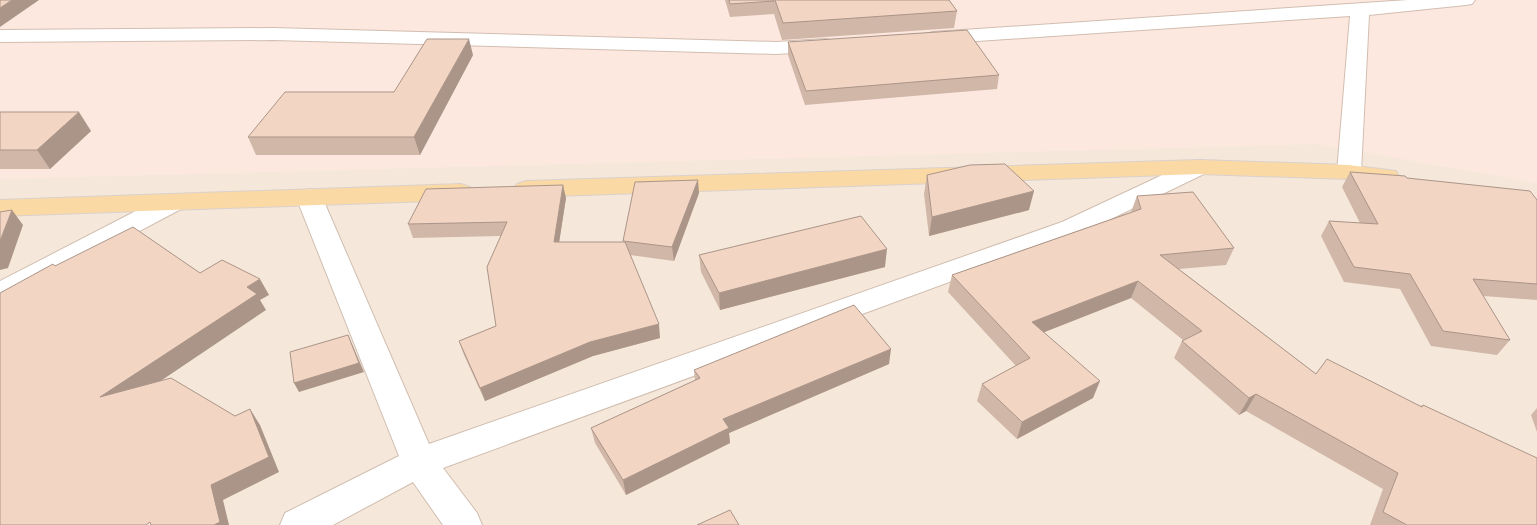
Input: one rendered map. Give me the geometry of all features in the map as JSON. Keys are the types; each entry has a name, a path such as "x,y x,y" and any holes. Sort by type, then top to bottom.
{"main road":[{"path":"0,208 1199,168 1349,172 1406,178"}],"street":[{"path":"914,39 1360,10 1466,0"},
{"path":"1349,172 1360,10"},
{"path":"0,36 272,34 776,48 845,44"},
{"path":"298,525 419,462 1071,228 1199,168"},
{"path":"308,197 419,462 464,525"},
{"path":"0,293 172,203"}],"shaded area":[{"path":"0,0 1537,0 1537,525 0,525"},
{"path":"0,0 1537,0 1537,183 1318,144 0,179"}],"building":[{"path":"0,0 12,0 0,8"},
{"path":"729,0 773,0 774,1 730,4"},
{"path":"775,0 949,0 957,11 783,23"},
{"path":"967,30 999,75 806,91 788,42"},
{"path":"427,39 469,39 414,137 248,137 285,92 394,92"},
{"path":"0,112 79,112 37,150 0,150"},
{"path":"1005,164 1034,191 932,217 927,175 970,165"},
{"path":"1350,172 1405,176 1407,178 1530,191 1537,200 1537,284 1473,279 1510,340 1443,331 1410,274 1354,267 1329,221 1378,224"},
{"path":"698,180 672,247 623,241 635,182"},
{"path":"563,185 554,242 625,242 659,324 590,342 480,388 459,341 496,326 487,267 507,222 408,224 426,189"},
{"path":"1193,192 1234,248 1160,255 1316,374 1327,359 1422,407 1423,405 1537,458 1537,525 1407,525 1383,512 1398,473 1256,394 1249,398 1182,341 1202,331 1138,281 1032,322 1100,381 1022,422 982,384 1030,358 952,275 1141,209 1137,196"},
{"path":"12,210 0,241 0,212"},
{"path":"861,216 887,249 719,293 699,255"},
{"path":"133,227 200,273 222,260 260,279 247,287 257,294 100,397 171,378 235,416 250,409 269,457 211,485 220,522 214,525 151,525 150,522 146,525 0,525 0,293 53,264 55,266"},
{"path":"854,305 891,349 723,419 729,428 623,480 591,428 700,378 694,370"},
{"path":"348,335 359,363 294,383 290,352"},
{"path":"730,510 739,525 697,525"}]}
